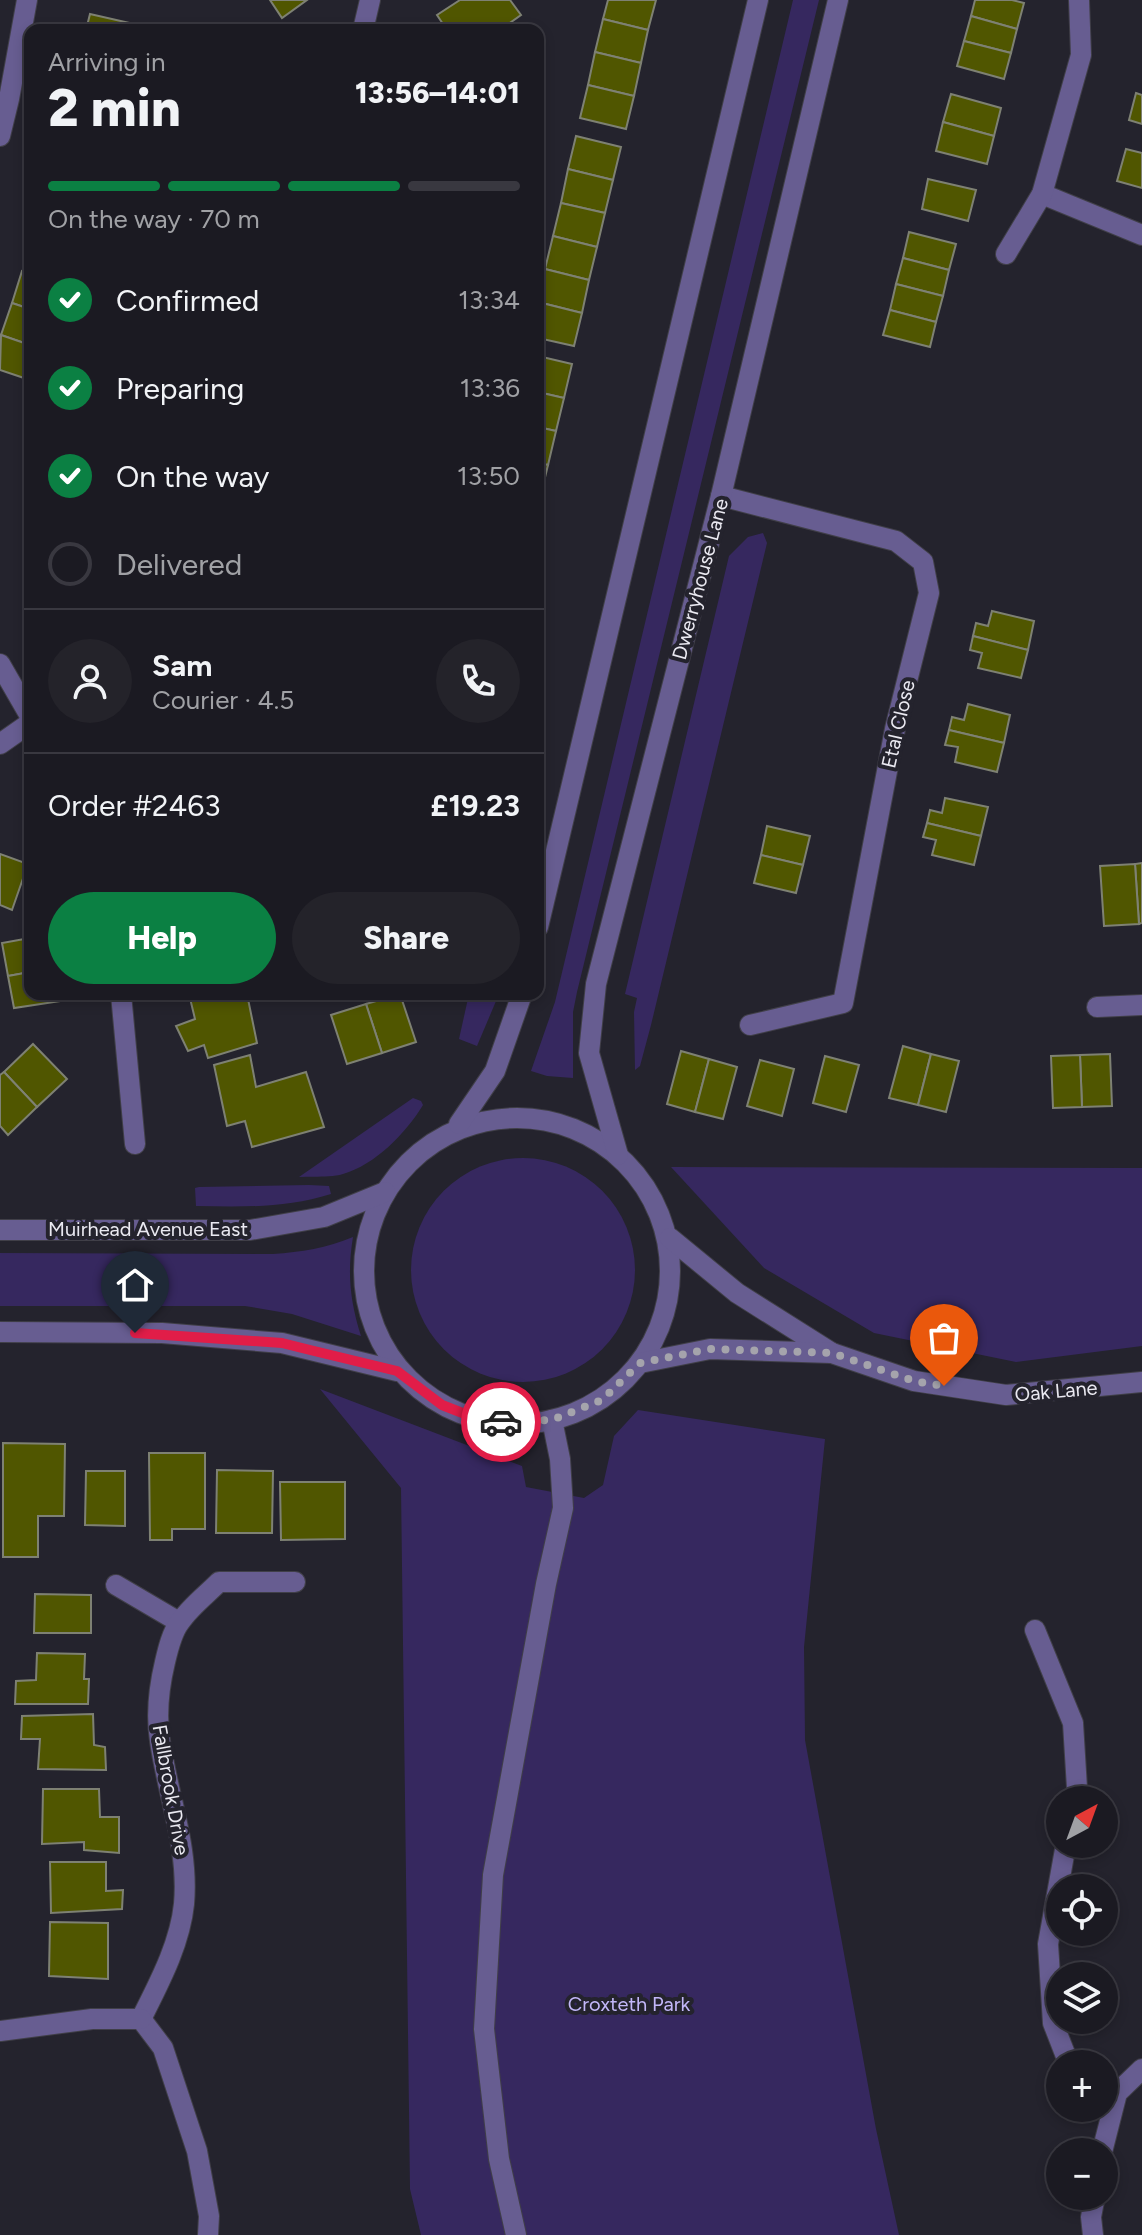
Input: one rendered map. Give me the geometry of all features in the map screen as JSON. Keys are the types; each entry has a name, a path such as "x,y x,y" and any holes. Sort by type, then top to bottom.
{"street":[{"path":"0,136 27,0"},
{"path":"364,24 370,0"},
{"path":"544,902 758,0"},
{"name":"Dwerryhouse Lane","path":"618,1155 589,1053 596,984 721,496 838,0"},
{"path":"1006,254 1042,194 1081,55 1079,0"},
{"path":"1042,194 1142,235"},
{"name":"Etal Close","path":"721,496 896,541 923,562 929,593 895,729 843,1003 750,1025"},
{"path":"0,664 24,706"},
{"path":"0,744 24,727"},
{"path":"122,1000 135,1144"},
{"path":"397,1371 378,1337 364,1286 368,1233 385,1192 420,1152 459,1124 495,1071 520,1000"},
{"path":"1097,1007 1142,1005"},
{"path":"0,1332 162,1333 282,1343 397,1371 442,1405 488,1423 552,1420 602,1400 640,1363 661,1325 670,1273 670,1238 647,1191 618,1155 579,1131 535,1119 492,1118 459,1124"},
{"name":"Muirhead Avenue East","path":"0,1230 250,1230 324,1217 385,1192"},
{"name":"Oak Lane","path":"670,1238 737,1293 832,1353 914,1381 1006,1395 1142,1382"},
{"name":"Oak Lane","path":"640,1363 710,1349 832,1353"},
{"path":"516,2235 499,2159 484,2029 493,1875 543,1599 563,1508 560,1459 552,1420"},
{"name":"Fallbrook Drive","path":"141,2019 174,1946 184,1907 182,1838 159,1741 158,1706 161,1680 179,1622 219,1582 295,1582"},
{"path":"116,1585 179,1622"},
{"path":"1035,1630 1073,1723 1077,1786"},
{"path":"1063,1858 1048,1944 1053,2023 1064,2050"},
{"path":"0,2031 92,2019 141,2019 163,2048 197,2151 209,2216 208,2235"},
{"path":"1118,2084 1142,2069"},
{"path":"1092,2210 1093,2235"}],"green space":[{"path":"793,0 819,0 577,992 573,1012 573,1078 547,1076 531,1071 555,1002"},
{"path":"763,533 767,543 651,1025 640,1066 635,1070 634,1012 637,998 625,994 729,556 748,537"},
{"path":"468,1000 496,1000 477,1046 459,1039"},
{"path":"413,1098 423,1105 399,1137 378,1156 343,1174 299,1177"},
{"path":"523,1158 566,1166 603,1190 627,1227 635,1270 627,1313 603,1350 566,1374 523,1382 480,1374 443,1350 419,1313 411,1270 419,1227 443,1190 480,1166"},
{"path":"671,1167 1142,1168 1142,1346 1016,1362 874,1333 764,1268"},
{"path":"329,1186 331,1194 281,1204 196,1206 195,1188 199,1187"},
{"path":"353,1237 351,1287 361,1336 292,1314 245,1306 0,1306 0,1253 273,1254 314,1249"},
{"name":"Croxteth Park","path":"320,1389 522,1466 526,1487 584,1498 603,1485 614,1436 638,1410 825,1439 804,1647 805,1740 876,2129 899,2235 421,2235 410,2189 401,1488"}],"building":[{"path":"270,0 307,0 282,18"},
{"path":"460,0 510,0 521,15 508,24 443,24 437,15"},
{"path":"608,0 656,0 648,30 603,19"},
{"path":"975,0 1024,3 1017,29 971,16"},
{"path":"90,14 134,24 88,24"},
{"path":"971,16 1017,29 1011,53 964,41"},
{"path":"603,19 648,30 641,63 595,52"},
{"path":"964,41 1011,53 1004,79 957,66"},
{"path":"595,52 641,63 634,96 588,85"},
{"path":"588,85 634,96 626,129 580,118"},
{"path":"1136,93 1142,95 1142,124 1129,120"},
{"path":"951,94 1001,108 994,136 943,122"},
{"path":"943,122 994,136 987,164 936,151"},
{"path":"576,136 621,147 613,180 568,169"},
{"path":"1126,149 1142,153 1142,188 1117,181"},
{"path":"568,169 613,180 605,213 561,203"},
{"path":"928,179 976,190 968,221 922,209"},
{"path":"561,203 605,213 597,247 553,236"},
{"path":"909,232 956,244 949,270 903,258"},
{"path":"553,236 597,247 589,280 545,269"},
{"path":"903,258 949,270 943,296 896,284"},
{"path":"545,269 589,280 582,313 544,304"},
{"path":"22,271 24,272 24,307 12,303"},
{"path":"896,284 943,296 936,322 890,310"},
{"path":"12,303 24,307 24,343 1,335"},
{"path":"544,304 582,313 574,346 544,339"},
{"path":"890,310 936,322 930,347 883,335"},
{"path":"1,335 24,343 24,378 0,370"},
{"path":"544,357 572,364 564,398 544,393"},
{"path":"544,393 564,398 556,431 544,428"},
{"path":"544,428 556,431 548,465 544,464"},
{"path":"992,611 1034,621 1028,650 973,636 976,623 988,626"},
{"path":"973,636 1028,650 1021,678 978,668 982,653 970,650"},
{"path":"968,704 1010,715 1004,743 949,730 952,717 964,720"},
{"path":"949,730 1004,743 997,772 955,762 958,747 945,745"},
{"path":"945,798 988,807 981,836 927,823 930,810 942,813"},
{"path":"927,823 981,836 974,865 932,855 936,840 923,837"},
{"path":"767,826 810,836 803,865 761,855"},
{"path":"0,854 24,863 24,876 12,910 0,905"},
{"path":"761,855 803,865 796,893 754,883"},
{"path":"1142,863 1142,923 1139,924 1135,864"},
{"path":"1135,864 1139,924 1104,926 1100,866"},
{"path":"24,939 24,973 8,976 2,943"},
{"path":"24,973 24,1000 61,1001 14,1008 8,976"},
{"path":"190,1000 248,1000 257,1043 208,1058 204,1045 188,1051 176,1026 195,1019"},
{"path":"380,1000 402,1000 416,1042 382,1053 366,1004"},
{"path":"366,1004 382,1053 347,1064 331,1015"},
{"path":"33,1044 67,1079 37,1107 4,1072"},
{"path":"903,1046 931,1054 918,1105 889,1098"},
{"path":"681,1051 709,1059 695,1112 667,1104"},
{"path":"931,1054 959,1061 946,1112 918,1105"},
{"path":"1110,1054 1112,1106 1082,1107 1080,1055"},
{"path":"250,1055 256,1087 306,1072 324,1127 252,1147 245,1121 227,1126 214,1065"},
{"path":"1080,1055 1082,1107 1053,1108 1051,1056"},
{"path":"825,1056 859,1065 846,1112 813,1103"},
{"path":"709,1059 737,1067 723,1119 695,1112"},
{"path":"760,1060 794,1069 782,1116 747,1106"},
{"path":"4,1072 37,1107 8,1135 0,1126 0,1075"},
{"path":"3,1443 65,1444 64,1516 38,1516 38,1557 3,1557"},
{"path":"149,1453 205,1453 205,1529 172,1529 172,1540 150,1540"},
{"path":"217,1470 273,1471 272,1533 216,1533"},
{"path":"86,1471 125,1471 125,1526 85,1525"},
{"path":"280,1482 345,1482 345,1539 281,1540"},
{"path":"35,1594 91,1595 91,1633 34,1633"},
{"path":"37,1653 85,1654 84,1679 89,1679 88,1704 15,1704 16,1681 36,1680"},
{"path":"93,1714 94,1745 105,1747 106,1770 38,1769 40,1739 21,1739 22,1716"},
{"path":"43,1789 99,1789 100,1817 119,1817 119,1853 84,1850 84,1842 42,1844"},
{"path":"50,1862 106,1862 106,1891 123,1890 122,1909 51,1913"},
{"path":"50,1922 108,1923 108,1979 49,1976"}],"way so far":[{"path":"501,1422 552,1420 602,1400 640,1363 710,1349 832,1353 914,1381 944,1386"}],"route":[{"path":"135,1333 282,1343 397,1371 442,1405 488,1423 501,1422"}]}
